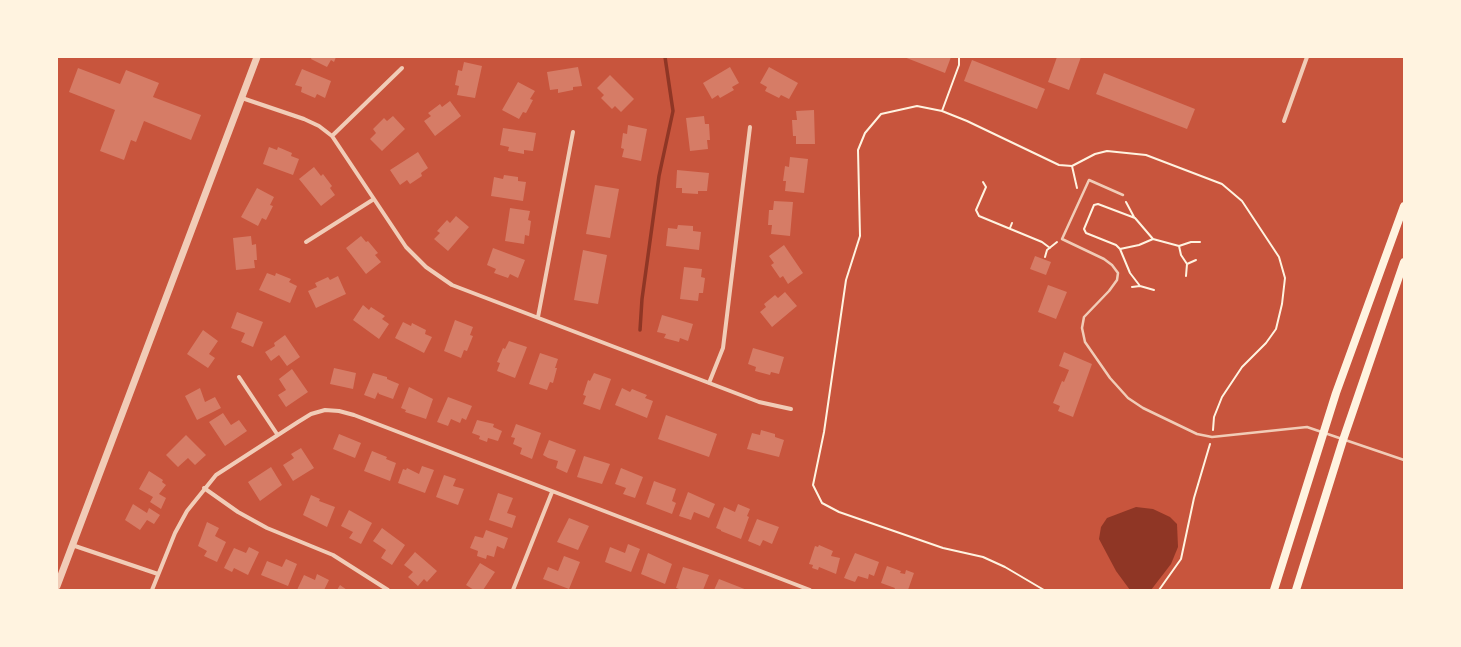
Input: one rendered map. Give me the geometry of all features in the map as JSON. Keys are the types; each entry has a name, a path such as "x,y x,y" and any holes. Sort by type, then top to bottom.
{"main road":[{"path":"1274,590 1336,393 1404,206"},
{"path":"1296,590 1343,440 1404,262"}],"street":[{"path":"57,586 257,57"},
{"path":"1284,121 1307,57"},
{"path":"332,136 402,68"},
{"path":"242,98 304,119 319,126 332,136 406,247 426,267 452,285 759,402 791,409"},
{"path":"708,383 723,348 750,127"},
{"path":"538,317 573,132"},
{"path":"306,242 374,199"},
{"path":"239,377 277,434"},
{"path":"152,590 175,533 187,511 216,475 277,434 311,414 325,410 339,411 354,415 810,590"},
{"path":"204,488 238,512 267,528 333,555 388,590"},
{"path":"513,590 552,492"},
{"path":"72,545 158,574"}],"lane":[{"path":"1123,195 1089,180 1062,239 1104,259 1112,265 1118,273 1117,280 1109,292 1084,317 1082,328 1085,342 1110,378 1128,398 1143,408 1197,434 1212,437 1307,427 1404,460"}],"path":[{"path":"942,111 959,64 959,57"},
{"path":"1044,590 1036,587 1005,567 983,557 943,548 839,512 822,504 813,485 824,432 846,280 860,236 858,150 865,133 881,114 917,106 942,111 967,121 1044,160 1060,166 1072,166 1095,154 1107,151 1146,155 1222,184 1242,201 1279,257 1285,278 1282,304 1276,329 1266,343 1242,367 1222,397 1214,417 1212,437 1194,498 1181,559 1159,590"},
{"path":"1072,166 1081,197"},
{"path":"983,182 986,186 976,210 977,214 982,218 1042,242 1050,248"},
{"path":"1123,195 1135,218 1153,239 1179,246 1191,242 1200,242"},
{"path":"1135,218 1098,204 1094,205 1084,229 1086,233 1120,248 1130,274 1140,286"},
{"path":"1010,228 1012,223"},
{"path":"1045,257 1050,248 1062,239"},
{"path":"1120,248 1140,245 1153,239"},
{"path":"1179,246 1181,255 1187,264 1186,276"},
{"path":"1187,264 1196,260"},
{"path":"1132,287 1140,286 1154,290"}],"shaded area":[{"path":"1136,507 1153,509 1170,517 1177,524 1178,547 1171,564 1151,590 1130,590 1116,571 1099,539 1101,527 1107,518"}],"building":[{"path":"312,57 336,57 334,62 331,60 327,67 311,59"},
{"path":"904,57 951,57 945,73"},
{"path":"1057,57 1081,57 1069,90 1048,82"},
{"path":"972,60 1045,89 1037,109 964,81"},
{"path":"464,62 482,66 475,98 457,95 459,86 455,85 458,70 462,71"},
{"path":"578,67 582,86 573,87 573,90 558,93 558,89 550,90 547,72"},
{"path":"730,67 739,83 732,87 734,90 720,98 718,95 712,99 703,83"},
{"path":"769,67 798,83 789,99 781,95 779,98 765,91 767,87 760,83"},
{"path":"78,68 120,84 126,70 159,83 153,97 201,115 191,140 144,121 136,142 131,140 124,160 100,151 115,110 69,92"},
{"path":"302,69 331,81 325,98 317,94 315,98 301,92 302,87 295,85"},
{"path":"1104,73 1195,109 1187,129 1096,94"},
{"path":"610,75 634,99 621,112 615,106 612,109 601,98 604,95 597,88"},
{"path":"518,82 535,91 530,99 533,100 526,113 523,112 519,119 502,110"},
{"path":"450,101 461,116 435,136 424,121 431,116 428,113 440,104 442,107"},
{"path":"814,110 815,144 796,144 796,136 793,136 792,120 797,120 796,111"},
{"path":"393,116 405,129 382,151 370,139 376,133 373,129 384,118 387,121"},
{"path":"704,116 705,124 709,124 710,140 707,140 708,149 690,151 686,118"},
{"path":"628,125 647,129 641,161 622,157 624,149 621,148 623,133 627,134"},
{"path":"503,128 536,133 533,151 524,150 524,154 508,151 509,147 500,145"},
{"path":"269,147 277,150 278,147 292,153 291,156 299,159 293,175 263,164"},
{"path":"418,152 428,168 421,173 422,176 410,184 407,180 400,185 390,170"},
{"path":"790,157 808,159 804,193 785,191 786,181 783,181 785,166 789,167"},
{"path":"314,167 321,176 323,174 332,186 330,188 335,195 321,206 299,179"},
{"path":"677,170 709,173 707,191 698,191 698,194 682,193 682,188 676,188"},
{"path":"504,175 518,177 518,181 526,182 523,201 491,196 494,177 503,179"},
{"path":"595,185 619,189 610,238 586,234"},
{"path":"257,188 274,197 270,205 273,206 266,220 262,218 258,226 241,217"},
{"path":"774,201 793,202 790,236 771,234 772,225 768,225 769,210 773,210"},
{"path":"510,208 530,211 528,220 531,221 529,236 525,235 524,244 505,241"},
{"path":"456,216 469,227 448,251 434,239 440,233 437,231 447,220 450,223"},
{"path":"678,225 693,226 693,231 701,232 699,250 666,246 668,228 677,229"},
{"path":"251,236 252,245 256,244 257,260 254,260 255,268 236,270 233,238"},
{"path":"361,236 366,242 368,241 378,253 375,255 381,262 366,274 346,248"},
{"path":"784,245 803,273 788,284 783,276 780,278 771,265 774,263 769,256"},
{"path":"493,248 525,260 518,278 510,274 508,278 494,273 496,269 487,265"},
{"path":"583,250 607,255 598,304 574,300"},
{"path":"1035,256 1051,262 1046,275 1030,269"},
{"path":"684,267 702,269 701,277 705,278 703,293 699,293 698,301 680,299"},
{"path":"267,273 275,276 276,273 291,279 289,282 297,286 290,303 259,290"},
{"path":"338,276 346,294 316,308 308,291 317,287 315,283 328,277 330,280"},
{"path":"1048,285 1067,292 1056,319 1038,312"},
{"path":"785,292 797,306 772,327 760,312 766,307 764,304 775,295 778,298"},
{"path":"363,305 369,310 371,307 385,316 382,319 389,324 379,339 353,320"},
{"path":"237,312 263,322 253,347 241,342 245,333 231,328"},
{"path":"662,315 693,324 688,341 680,338 679,342 664,338 666,334 657,332"},
{"path":"455,320 473,327 470,335 473,336 467,351 464,350 461,358 444,351"},
{"path":"403,322 411,326 412,323 426,330 425,334 432,337 424,353 395,338"},
{"path":"203,330 218,341 209,354 215,358 208,368 187,354"},
{"path":"285,335 300,357 287,366 279,355 271,361 265,352 275,346 274,343"},
{"path":"509,341 527,347 515,378 497,371 500,363 497,362 503,348 505,349"},
{"path":"753,348 784,357 779,374 771,372 770,375 755,371 756,367 748,364"},
{"path":"1064,352 1092,364 1073,417 1058,411 1060,406 1053,403 1062,381 1064,382 1069,370 1059,366"},
{"path":"540,353 558,359 553,383 550,382 547,390 529,384"},
{"path":"334,368 356,373 353,389 330,384"},
{"path":"292,369 308,392 286,407 278,395 286,390 279,379"},
{"path":"373,373 387,377 387,379 399,384 393,399 379,394 378,392 375,399 364,395"},
{"path":"594,373 611,379 600,410 583,404 586,396 583,395 588,380 590,381"},
{"path":"409,387 433,399 426,419 405,412 406,410 401,408"},
{"path":"200,388 205,402 215,397 221,408 197,420 185,396"},
{"path":"622,388 630,392 632,389 647,395 645,398 653,401 647,418 615,405"},
{"path":"448,397 472,406 466,420 462,418 460,423 451,419 448,426 437,422"},
{"path":"223,413 231,425 239,420 247,431 225,446 209,422"},
{"path":"666,415 717,434 709,457 658,439"},
{"path":"477,420 494,424 493,427 502,431 498,441 488,438 487,442 479,439 480,436 472,433"},
{"path":"516,424 541,433 532,459 520,454 522,448 513,444 515,438 511,437"},
{"path":"761,430 775,434 775,437 784,440 779,457 747,449 752,433 760,435"},
{"path":"339,434 361,443 355,458 333,449"},
{"path":"186,435 206,455 195,465 188,458 178,467 166,455"},
{"path":"549,440 576,450 567,473 556,468 558,461 543,455"},
{"path":"301,448 314,468 293,481 283,465 294,458 291,454"},
{"path":"372,451 387,457 386,459 396,463 390,481 364,471"},
{"path":"584,456 610,464 602,484 577,477"},
{"path":"422,466 434,470 425,493 398,483 403,469 406,470 407,468 419,474"},
{"path":"271,467 282,485 260,501 248,482"},
{"path":"621,468 643,477 635,498 623,494 626,488 615,484"},
{"path":"149,471 163,480 162,482 166,485 159,494 166,498 161,509 150,502 153,497 139,489"},
{"path":"444,475 456,479 453,486 464,489 458,505 436,497"},
{"path":"654,481 676,489 672,501 676,503 672,514 646,504"},
{"path":"688,492 715,504 709,518 694,512 691,520 679,516"},
{"path":"498,493 513,498 507,513 516,516 512,528 489,520"},
{"path":"311,495 320,499 319,501 335,507 327,527 303,515"},
{"path":"133,504 147,513 149,508 160,515 154,524 147,520 140,530 125,520"},
{"path":"738,504 750,509 747,516 749,517 741,539 716,528 724,507 735,512"},
{"path":"349,510 372,523 361,544 349,538 353,532 341,526"},
{"path":"569,518 589,526 578,550 557,542"},
{"path":"757,519 779,527 772,544 763,540 760,546 748,541"},
{"path":"207,522 219,528 215,536 226,542 217,562 204,556 207,551 198,546"},
{"path":"382,528 405,545 392,565 381,558 386,550 373,541"},
{"path":"486,530 508,538 504,549 497,546 494,557 487,555 486,559 477,556 478,551 470,548 475,536 483,538"},
{"path":"628,544 640,549 631,572 605,562 610,547 625,553"},
{"path":"819,545 833,551 831,556 840,558 836,574 819,567 818,570 812,568 813,565 809,564 815,546 818,547"},
{"path":"249,547 259,552 248,575 234,568 232,572 224,568 234,548 246,553"},
{"path":"415,552 437,571 427,582 424,579 418,586 408,577 413,572 404,565"},
{"path":"648,553 672,564 665,584 641,574"},
{"path":"855,553 879,562 874,576 869,574 868,579 858,576 855,582 844,578"},
{"path":"564,556 580,562 569,589 543,579 548,567 558,571"},
{"path":"286,559 297,564 288,586 261,575 267,561 282,567"},
{"path":"480,563 495,572 483,590 474,590 466,585"},
{"path":"887,566 901,571 900,573 905,574 906,570 914,573 908,590 894,590 895,588 881,583"},
{"path":"683,567 709,575 703,590 682,590 676,588"},
{"path":"317,574 329,580 324,590 297,590 304,575 315,580"},
{"path":"719,579 747,590 714,590"},
{"path":"340,585 347,590 337,590"}],"waterway":[{"path":"640,330 642,299 659,176 673,111 665,57"}]}
